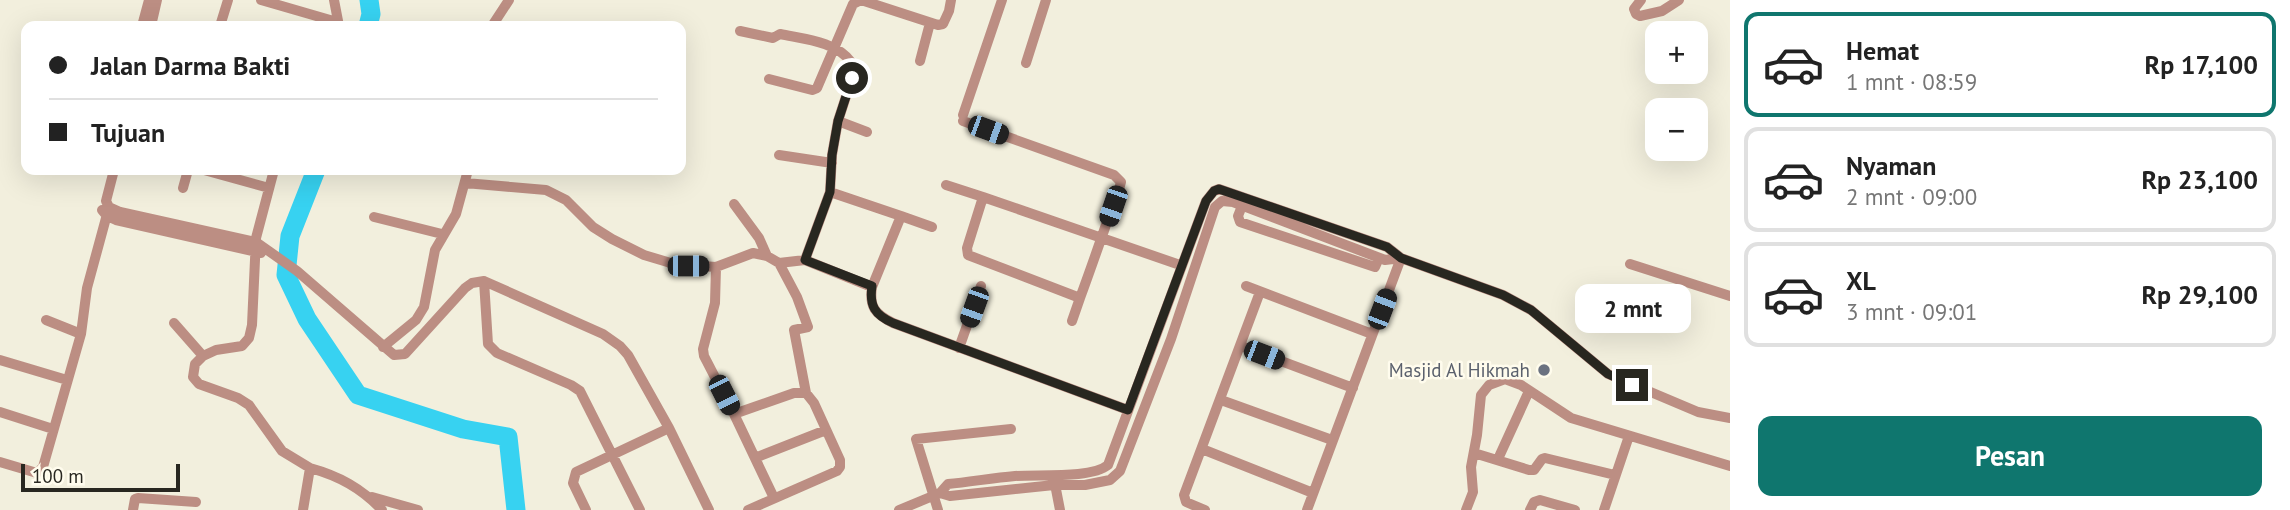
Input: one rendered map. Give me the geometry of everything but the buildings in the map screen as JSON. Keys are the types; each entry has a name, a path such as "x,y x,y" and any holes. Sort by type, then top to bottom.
{"street":[{"path":"143,21 149,0"},
{"path":"152,21 157,0"},
{"path":"222,21 228,0"},
{"path":"261,0 328,21"},
{"path":"334,0 338,21"},
{"path":"495,21 509,0"},
{"path":"769,79 811,90 817,88 853,4 861,0 930,23 943,24 951,0"},
{"path":"1002,0 963,118 1118,178 1121,182 1072,321"},
{"path":"1026,63 1046,0"},
{"path":"1641,0 1634,9 1640,16 1662,10 1679,0"},
{"path":"920,61 930,23"},
{"path":"740,31 774,38 780,34 835,48 851,62 852,78 838,121 830,192 805,260"},
{"path":"838,121 867,132"},
{"path":"779,155 832,163"},
{"path":"106,175 99,200 102,210 256,248 276,256 394,355 405,354 465,288 472,283 484,281 603,334 621,346 628,355 709,510"},
{"path":"0,462 40,472 81,334 87,288 108,211 106,201 113,175"},
{"path":"183,188 187,175"},
{"path":"222,175 269,188"},
{"path":"273,175 256,248 249,338 242,346 216,350 202,356 193,368 195,381 249,405 282,451 310,468 350,482 382,510"},
{"path":"383,347 416,320 424,307 435,250 456,214 467,175"},
{"path":"466,183 546,190 566,200 593,227 629,248 674,264 716,267 753,253 779,262 805,260 872,286"},
{"path":"946,185 1180,265"},
{"path":"899,510 937,494 950,496 1054,480 1102,470 1108,466 1180,265 1206,201 1219,189 1387,247 1401,258 1503,295 1531,310 1608,374 1698,412 1730,418"},
{"path":"830,192 932,228"},
{"path":"984,197 967,248 968,255 1080,298"},
{"path":"1054,480 1100,483 1110,480 1120,471 1171,339 1215,207 1226,201 1242,206 1238,216 1240,222 1376,267 1379,258 1401,258"},
{"path":"734,204 759,238 766,256"},
{"path":"901,216 872,286 870,300 873,309 885,319 1128,410"},
{"path":"374,217 442,234"},
{"path":"1307,510 1401,258"},
{"path":"748,510 839,469 840,460 814,403 806,393 794,330 808,327 779,262"},
{"path":"1630,264 1730,296"},
{"path":"716,267 715,303 703,349 704,356 775,498"},
{"path":"484,281 488,344 497,353 576,387 640,510"},
{"path":"1246,285 1372,334"},
{"path":"959,348 981,286"},
{"path":"1205,510 1186,502 1184,498 1260,292"},
{"path":"46,320 81,334"},
{"path":"174,323 202,356"},
{"path":"1155,334 1171,339"},
{"path":"1241,346 1353,388"},
{"path":"0,359 67,380"},
{"path":"1466,510 1473,492 1471,467 1481,395 1489,385 1505,379 1512,380 1571,418 1730,466"},
{"path":"1498,459 1529,391"},
{"path":"733,414 794,393 806,393"},
{"path":"1221,400 1332,440"},
{"path":"0,412 53,429"},
{"path":"586,510 573,483 573,475 612,453 668,428"},
{"path":"755,458 826,429"},
{"path":"938,510 937,494 916,439 1011,429"},
{"path":"1604,510 1629,436"},
{"path":"1202,449 1313,493"},
{"path":"1474,453 1529,470 1534,470 1545,458 1615,475"},
{"path":"303,510 310,468"},
{"path":"1054,480 1060,510"},
{"path":"369,496 418,510"},
{"path":"133,510 135,499 138,498 196,502"},
{"path":"1530,510 1534,502 1540,500 1575,510"}],"waterway":[{"path":"369,0 369,21"},
{"path":"314,175 290,236 286,275 307,319 358,395 463,429 508,437 516,510"}],"place":[{"name":"Masjid Al Hikmah","path":"1544,370"}],"route":[{"path":"852,78 838,121 832,155 830,192 805,260 872,286 870,300 873,309 893,323 1128,410 1206,201 1219,189 1387,247 1401,258 1503,295 1531,310 1592,363 1632,385"}]}
